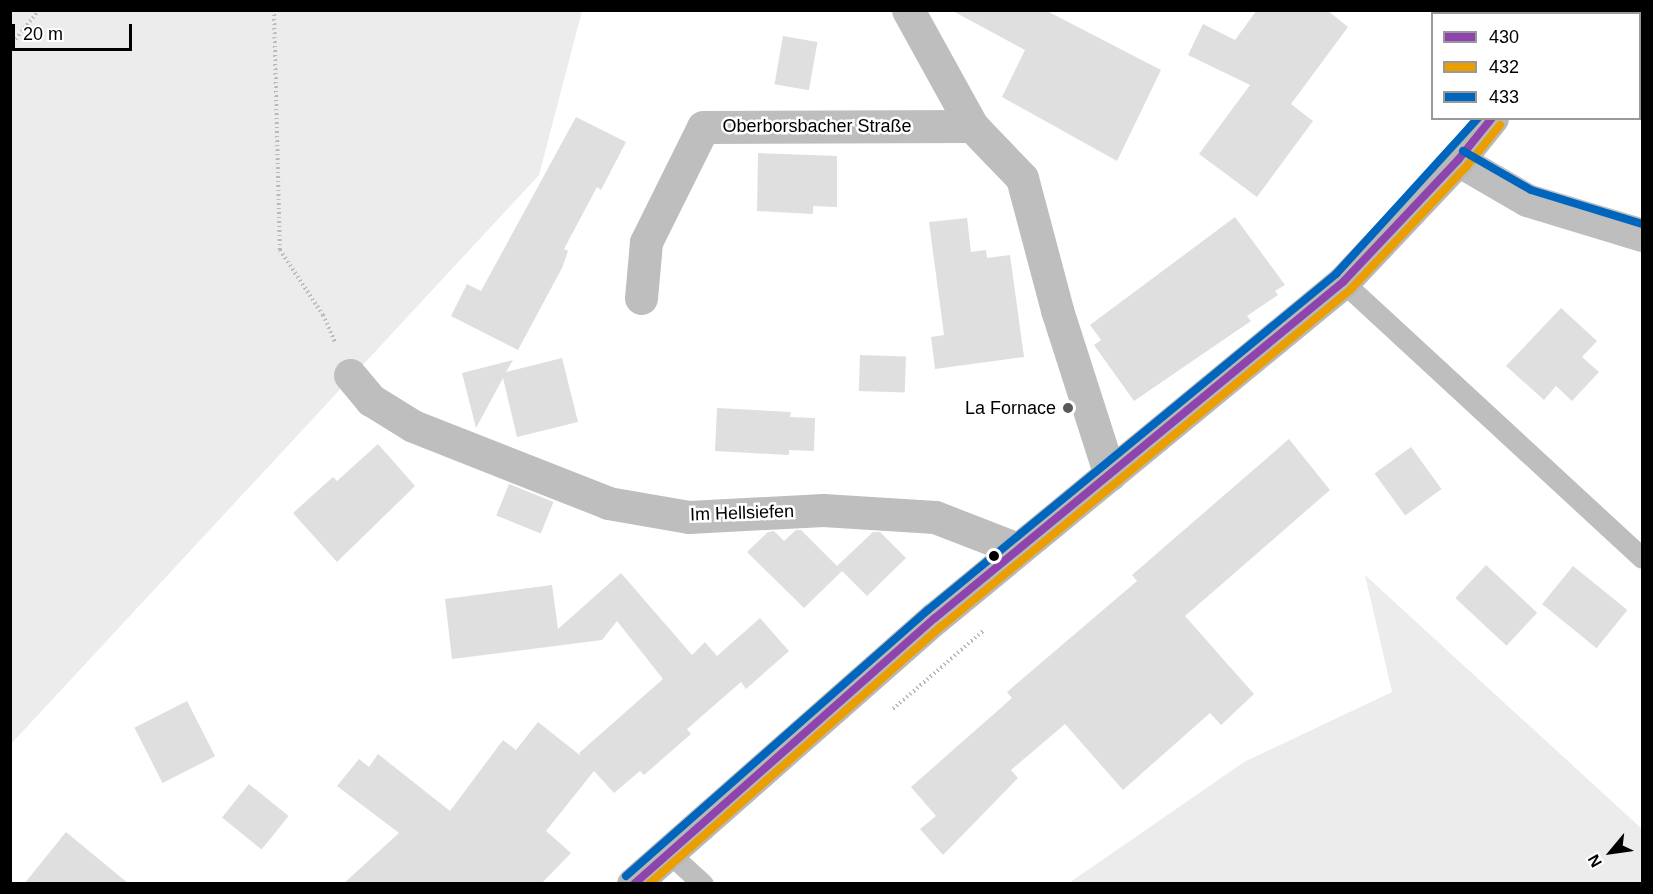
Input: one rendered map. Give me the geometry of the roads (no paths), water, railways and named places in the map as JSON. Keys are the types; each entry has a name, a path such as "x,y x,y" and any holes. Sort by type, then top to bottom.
{"main road":[{"path":"633,884 1018,549 1343,282 1458,160 1490,120"}],"street":[{"path":"908,10 972,126 1022,178 1058,310 1110,475"},
{"name":"Oberborsbacher Straße","path":"641,298 646,242 703,127 972,126"},
{"path":"1458,160 1527,201 1642,235"},
{"name":"Im Hellsiefen","path":"350,375 371,400 413,426 608,503 689,517 823,510 934,517 1018,549"}],"lane":[{"path":"1343,282 1642,558"},
{"path":"668,852 703,884"}],"place":[{"name":"La Fornace","path":"1068,408"}]}
